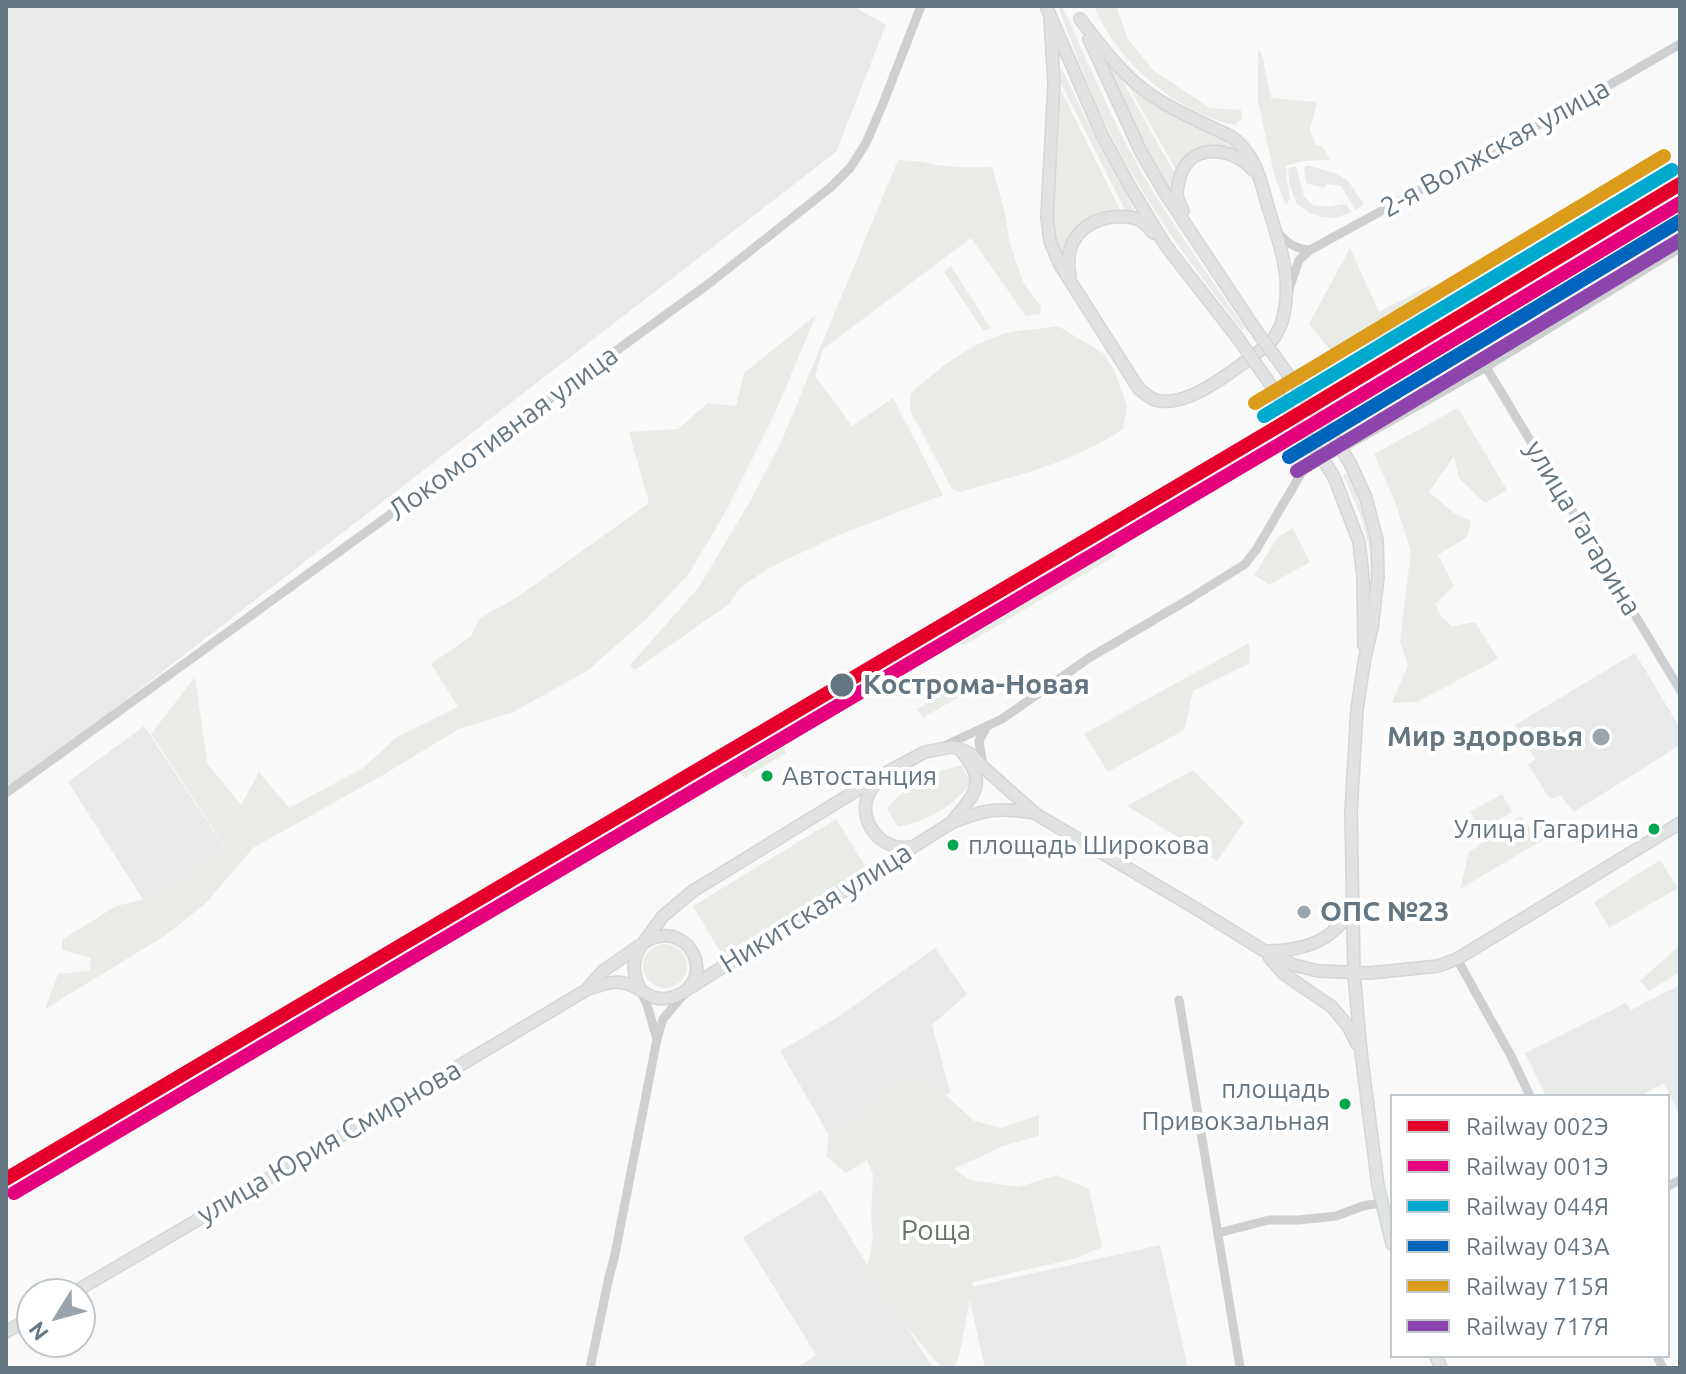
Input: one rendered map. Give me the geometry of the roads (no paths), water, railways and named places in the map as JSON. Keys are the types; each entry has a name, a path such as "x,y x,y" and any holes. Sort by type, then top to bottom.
{"main road":[{"path":"1076,6 1141,152 1253,326 1351,465 1366,498 1377,540 1378,577 1372,628 1357,709 1351,812 1352,907 1361,1052 1381,1203 1390,1237"},
{"path":"1048,12 1054,83 1047,217 1050,241 1060,265 1139,389 1153,399 1169,401 1187,397 1205,389 1269,344 1277,335 1287,296 1282,248 1259,176 1240,143 1142,89 1101,47 1080,19"},
{"path":"1048,12 1102,135 1166,246 1237,337 1334,477 1359,542 1365,657"},
{"path":"1188,227 1177,194 1180,176 1192,159 1203,153 1225,152 1246,162 1259,176"},
{"path":"1072,284 1069,251 1076,237 1087,226 1101,219 1136,218 1166,246"},
{"path":"641,991 635,980 635,956 663,916 693,891 880,776 925,752 940,748 958,748 971,754 1036,814 1263,950 1294,965 1318,971 1399,971 1438,966 1457,959 1680,823"},
{"path":"951,823 977,786 972,767 958,748"},
{"path":"880,776 870,790 866,803 867,817 873,830 883,842 893,847 915,846"},
{"name":"Никитская улица","path":"688,989 951,823 980,811 998,809 1036,814"},
{"path":"1263,950 1316,944 1343,922 1352,907"},
{"path":"667,935 678,938 688,946 697,966 696,978 688,989 675,997 651,997 628,983 611,981 588,989 603,971 655,937 667,935"},
{"path":"1263,950 1284,974 1332,1007 1348,1026 1361,1052"},
{"name":"улица Юрия Смирнова","path":"96,1279 588,989"}],"street":[{"name":"Локомотивная улица","path":"6,793 711,282 831,187 850,168 866,143 921,6"},
{"name":"2-я Волжская улица","path":"1310,250 1680,44"},
{"path":"1275,230 1284,241 1310,250"},
{"path":"940,748 986,728 1089,658 1245,564 1307,468 1486,367 1680,248"},
{"path":"1287,296 1299,260 1310,250"},
{"name":"улица Гагарина","path":"1486,367 1680,690"},
{"path":"977,786 984,768 979,741 986,728"},
{"path":"1457,959 1529,1094"},
{"path":"590,1368 657,1039 663,1019 688,989"},
{"path":"641,991 657,1039"},
{"path":"1179,1000 1240,1367"},
{"path":"1218,1233 1269,1220 1336,1216 1381,1203"}],"railway":[{"path":"6,1180 17,1172"},
{"path":"6,1193 33,1180"}],"rail line":[{"name":"715Я","path":"1255,403 1664,156"},
{"name":"044Я","path":"1264,416 1672,170"},
{"name":"002Э","path":"6,1179 1272,430 1680,184"},
{"name":"001Э","path":"14,1193 1280,444 1680,203"},
{"name":"043А","path":"1289,457 1680,221"},
{"name":"717Я","path":"1297,471 1680,240"}],"place":[{"name":"Кострома-Новая","path":"842,685"},
{"name":"Мир здоровья","path":"1601,737"},
{"name":"Автостанция","path":"767,776"},
{"name":"Улица Гагарина","path":"1654,829"},
{"name":"площадь Широкова","path":"953,845"},
{"name":"ОПС №23","path":"1304,912"},
{"name":"площадь Привокзальная","path":"1345,1104"}],"park label":[{"name":"Роща","path":"936,1231"}]}
